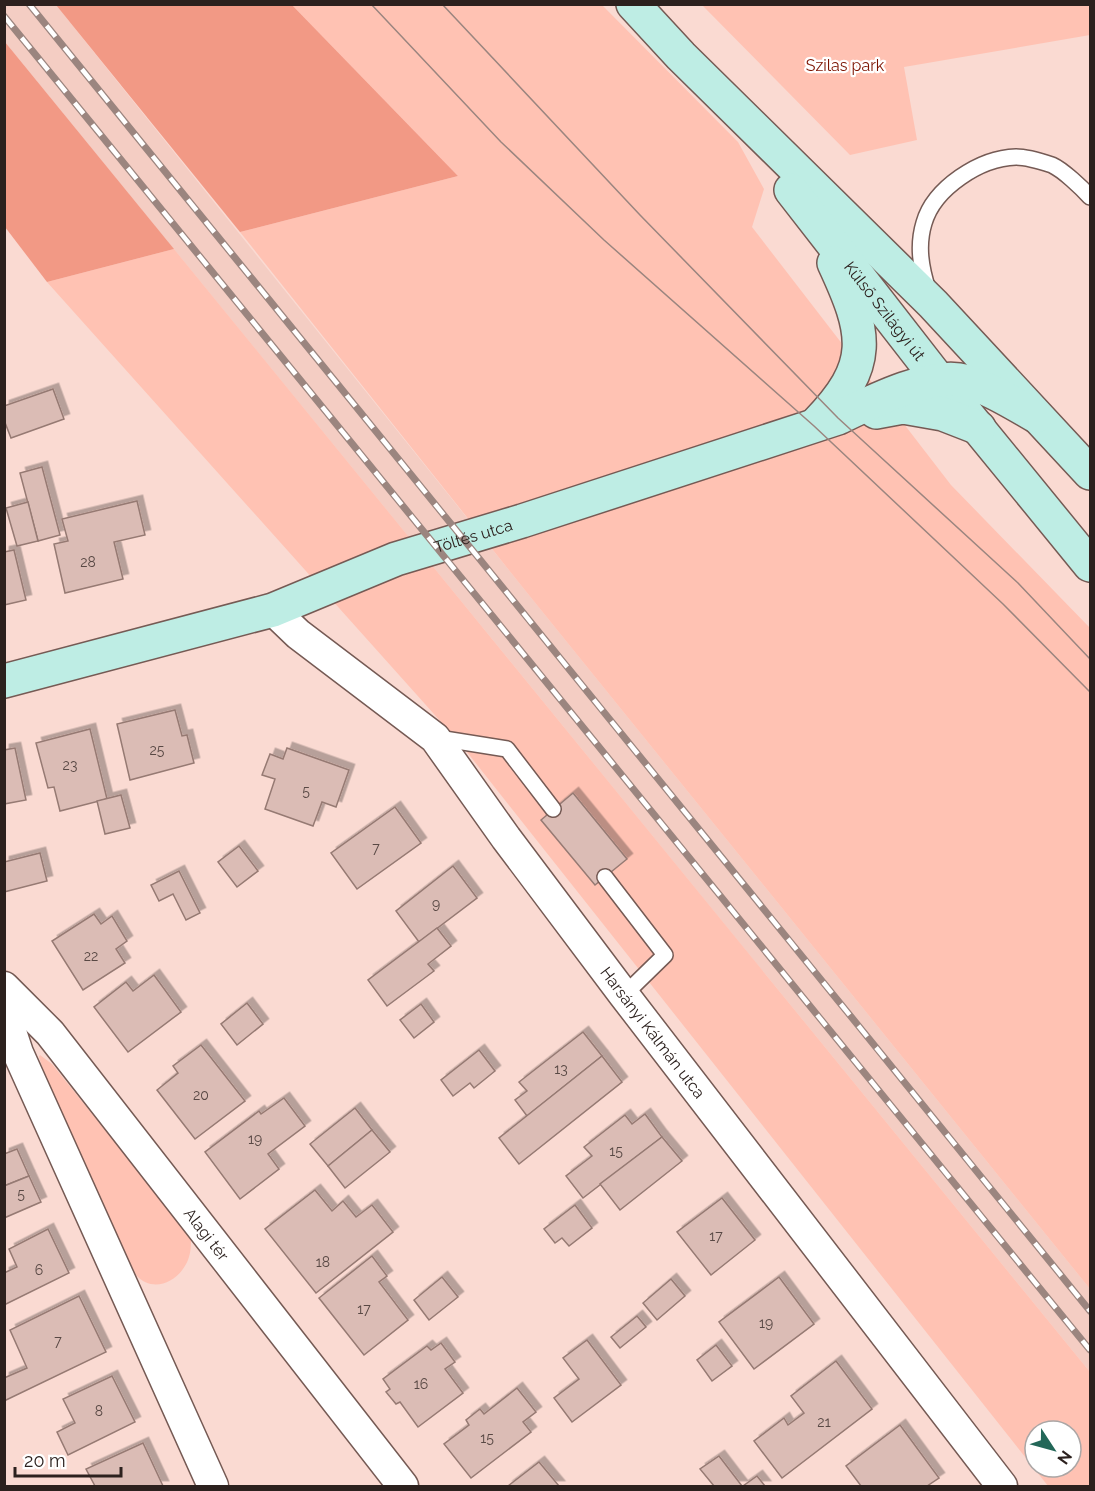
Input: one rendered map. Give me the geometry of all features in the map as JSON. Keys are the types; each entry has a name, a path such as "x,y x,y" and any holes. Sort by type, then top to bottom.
{"street":[{"name":"Külső Szilágyi út","path":"633,4 681,56 933,304 1090,473"},
{"name":"Külső Szilágyi út","path":"681,56 814,218 938,379 1090,564"},
{"path":"814,218 850,298 860,352 856,368 847,386 830,409 826,422 903,407 944,414 981,429"},
{"path":"938,379 963,380 999,394 1036,416"},
{"name":"Töltés utca","path":"4,681 273,610 396,559 522,521 826,422 876,400 938,379"},
{"name":"Harsányi Kálmán utca","path":"273,610 298,634 435,738 624,995 1002,1486"},
{"name":"Alagi tér","path":"4,987 50,1033 403,1486"},
{"path":"4,1010 18,1053 213,1486"}],"lane":[{"path":"933,304 923,275 919,251 924,223 931,206 959,177 984,165 1016,157 1053,166 1090,197"},
{"path":"435,738 507,749 553,809"},
{"path":"605,877 665,955 624,995"}],"shaded area":[{"path":"4,5 56,5 1090,1289 1090,1372 5,42"},
{"path":"56,5 292,5 458,176 240,232"},
{"path":"4,42 174,249 47,282 5,227"}],"green space":[{"path":"292,5 602,5 738,142 764,189 752,227 951,485 1090,628 1090,1289 524,589 240,232 458,176"},
{"name":"Szilas park","path":"702,5 1090,5 1090,35 904,67 917,140 850,155"},
{"path":"174,249 1090,1372 1090,1486 1048,1486 1042,1479 1083,1479 1083,1419 1023,1419 1023,1454 459,742 47,282"},
{"path":"40,1055 52,1064 191,1237 191,1249 184,1268 165,1283 150,1284 136,1275 59,1113"}],"building":[{"path":"53,389 64,419 11,438 4,420 4,406"},
{"path":"42,467 60,535 38,541 20,473"},
{"path":"137,501 145,535 114,542 123,579 65,593 54,544 68,541 62,519"},
{"path":"28,502 38,541 17,546 6,508"},
{"path":"14,550 26,600 4,605 4,552"},
{"path":"175,710 182,736 187,735 194,763 130,780 117,724"},
{"path":"90,729 107,799 60,811 54,787 48,788 36,743"},
{"path":"15,748 26,800 4,804 4,750"},
{"path":"287,748 349,770 336,807 322,802 313,826 265,809 275,779 262,775 270,754 283,759"},
{"path":"573,793 627,859 595,885 541,820"},
{"path":"121,795 130,828 105,834 97,801"},
{"path":"395,807 421,843 357,889 331,853"},
{"path":"239,846 258,871 237,887 218,862"},
{"path":"40,853 47,881 4,892 4,862"},
{"path":"453,866 477,898 419,942 396,911"},
{"path":"179,871 200,913 186,920 173,894 159,901 151,885"},
{"path":"94,914 101,924 112,916 127,941 116,949 125,963 83,990 52,941"},
{"path":"437,928 451,946 428,964 434,971 387,1006 368,980"},
{"path":"154,975 181,1012 128,1052 94,1007 126,982 133,991"},
{"path":"247,1003 263,1024 237,1045 221,1024"},
{"path":"421,1004 434,1022 414,1038 400,1020"},
{"path":"583,1032 602,1056 527,1116 515,1100 527,1091 519,1082"},
{"path":"201,1045 245,1101 195,1139 157,1090 178,1073 173,1066"},
{"path":"479,1050 495,1071 474,1088 470,1083 453,1096 441,1080"},
{"path":"602,1056 622,1082 519,1164 499,1138"},
{"path":"284,1098 305,1126 268,1154 279,1169 240,1199 205,1152 259,1111 261,1114"},
{"path":"355,1108 372,1130 328,1166 310,1144"},
{"path":"645,1114 662,1137 583,1198 566,1176 592,1156 584,1147 625,1115 632,1124"},
{"path":"372,1130 390,1152 345,1188 328,1166"},
{"path":"662,1137 682,1161 620,1210 600,1184"},
{"path":"17,1149 29,1176 4,1186 4,1154"},
{"path":"29,1176 41,1202 4,1218 4,1186"},
{"path":"315,1190 332,1211 343,1201 356,1217 372,1205 393,1232 316,1293 265,1229"},
{"path":"722,1198 755,1240 711,1275 677,1232"},
{"path":"575,1205 592,1228 569,1246 562,1238 555,1243 544,1229"},
{"path":"48,1229 69,1273 4,1305 4,1273 17,1267 9,1249"},
{"path":"372,1256 387,1276 379,1282 408,1320 364,1355 319,1298"},
{"path":"442,1277 458,1297 429,1320 414,1300"},
{"path":"779,1277 814,1324 754,1369 719,1322"},
{"path":"671,1279 685,1296 657,1320 643,1303"},
{"path":"79,1296 106,1352 4,1401 4,1378 27,1368 10,1330"},
{"path":"637,1316 646,1327 620,1348 611,1337"},
{"path":"587,1340 621,1385 572,1422 554,1398 579,1379 563,1358"},
{"path":"441,1343 455,1362 445,1369 463,1393 418,1427 400,1402 396,1404 386,1392 390,1389 383,1379 427,1346 431,1350"},
{"path":"716,1345 732,1366 712,1381 697,1360"},
{"path":"836,1361 872,1409 782,1478 754,1441 784,1418 788,1425 804,1413 791,1396"},
{"path":"112,1376 135,1422 68,1455 57,1432 75,1423 63,1399"},
{"path":"517,1388 536,1412 523,1422 531,1432 471,1478 444,1444 469,1425 466,1420 480,1409 484,1414"},
{"path":"900,1425 939,1478 927,1486 861,1486 846,1466"},
{"path":"143,1443 163,1486 95,1486 86,1469"},
{"path":"719,1456 742,1486 714,1486 700,1469"},
{"path":"539,1462 559,1486 508,1486"},
{"path":"757,1476 765,1486 743,1486"}],"tram line":[{"path":"371,4 501,142 604,240 814,426 1003,604 1090,692"},
{"path":"442,4 640,215 838,418 1018,583 1090,659"}],"railway":[{"path":"29,4 1090,1311"},
{"path":"4,16 1090,1350"}]}
